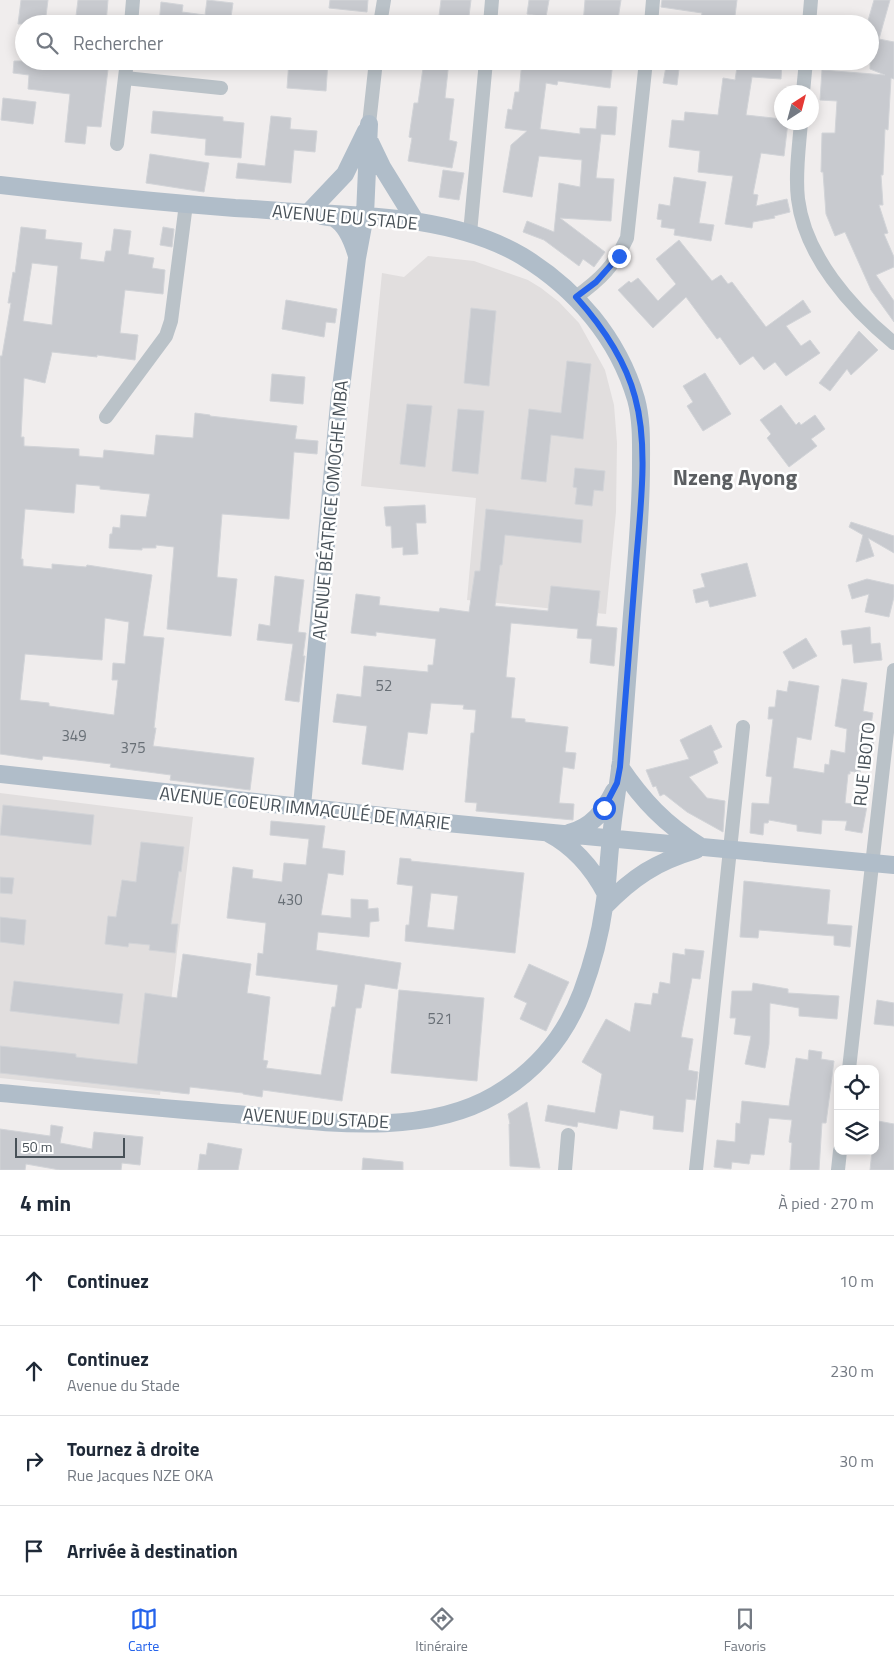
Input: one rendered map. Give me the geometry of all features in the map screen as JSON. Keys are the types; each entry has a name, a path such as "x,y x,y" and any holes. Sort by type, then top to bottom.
{"main road":[{"path":"308,213 345,174 369,124"},
{"path":"358,258 372,234 382,227 408,221 373,150 369,137 369,124"},
{"name":"AVENUE BÉATRICE OMOGHE MBA","path":"302,806 339,404 365,215 369,124"},
{"name":"AVENUE DU STADE","path":"0,185 120,199 308,213 365,215 470,233 518,254 537,266 576,297 596,319 618,353 635,395 639,412 641,437 641,494 619,775 605,901 593,959 582,992 572,1016 544,1057 526,1074 495,1095 465,1110 412,1122 374,1124 142,1107 0,1093"},
{"path":"308,213 334,218 344,227 353,242 358,258"},
{"name":"AVENUE COEUR IMMACULÉ DE MARIE","path":"0,774 447,823 894,865"},
{"path":"566,834 588,825 597,818 612,795 619,775 679,833 702,848"},
{"path":"546,832 556,837 576,853 596,876 605,901 655,866 668,859 702,848"}],"street":[{"path":"132,15 133,0"},
{"path":"382,15 384,0"},
{"path":"491,15 492,0"},
{"path":"652,15 653,0"},
{"path":"810,15 812,0"},
{"path":"117,144 126,70"},
{"path":"369,124 375,70"},
{"path":"470,233 485,70"},
{"path":"576,297 608,270 619,256 627,238 645,70"},
{"path":"804,85 805,70"},
{"path":"125,78 221,88"},
{"path":"800,130 797,184 798,199 801,217 808,237 830,275 855,307 894,343"},
{"path":"106,417 166,336 171,321 186,204"},
{"name":"RUE IBOTO","path":"849,1065 894,670"},
{"path":"696,1170 743,727"},
{"path":"564,1170 568,1135"},
{"path":"838,1170 840,1155"}],"shaded area":[{"path":"428,256 474,261 528,280 541,288 559,302 579,323 605,370 614,405 617,443 616,512 606,614 467,600 476,498 361,486 382,273 404,277"},
{"path":"0,793 193,817 160,1095 0,1078"}],"building":[{"path":"21,0 48,0 46,15 19,15"},
{"path":"78,0 108,0 107,15 76,15"},
{"path":"207,0 233,3 231,15 205,15"},
{"path":"330,0 368,0 367,12 329,8"},
{"path":"441,0 471,0 469,15 439,15"},
{"path":"529,0 549,0 546,15 527,14"},
{"path":"585,0 621,0 619,15 584,15"},
{"path":"662,0 737,0 735,15 702,15 702,13 661,7"},
{"path":"874,0 890,0 879,39 879,15 870,15"},
{"path":"161,2 183,5 182,12 205,15 160,15"},
{"path":"879,39 894,42 894,79 891,78 888,130 885,129 883,175 881,175 883,205 879,205 888,233 884,234 894,257 894,267 876,275 894,301 894,322 871,290 845,232 835,236 826,214 823,172 821,172 822,133 835,133 837,101 820,100 822,70 885,75 872,70 879,70"},
{"path":"14,61 15,70 108,70 101,127 87,126 85,144 65,142 70,94 28,89 29,75 13,73"},
{"path":"288,70 327,70 326,91 287,88"},
{"path":"423,70 448,70 445,98 454,99 449,140 457,142 452,168 408,161 412,138 409,137 414,103 418,103"},
{"path":"521,70 612,70 610,88 558,81 557,85 546,83 540,129 580,134 580,128 596,129 598,106 617,107 615,135 601,134 596,178 614,179 611,221 560,218 605,252 594,267 583,259 579,266 544,240 523,232 527,221 554,232 559,183 580,187 582,160 539,156 532,197 503,192 511,145 527,131 505,128 508,109 512,110 515,92 519,92"},
{"path":"665,70 679,70 677,85 663,83"},
{"path":"737,70 782,70 781,79 752,77 746,115 774,118 774,130 787,130 784,156 761,153 753,194 758,195 756,206 787,199 790,212 774,216 775,218 753,222 752,228 725,224 733,176 698,172 700,151 669,147 672,120 684,121 685,112 718,115 723,78 735,80"},
{"path":"3,98 36,102 33,124 1,120"},
{"path":"153,111 223,117 223,121 244,123 241,158 205,155 206,139 151,133"},
{"path":"271,116 291,118 290,129 317,131 315,152 294,150 291,183 236,178 238,163 265,166"},
{"path":"150,154 209,163 204,192 146,183"},
{"path":"443,170 464,173 459,200 439,197"},
{"path":"674,177 706,182 699,223 714,225 711,241 674,235 675,229 661,227 662,220 657,219 659,204 670,206"},
{"path":"21,227 46,230 45,239 82,243 80,259 104,262 106,251 111,251 114,229 131,231 128,254 154,258 152,268 165,270 163,294 125,290 120,333 138,335 135,360 52,352 45,383 24,378 21,437 24,437 24,446 79,449 79,456 103,458 104,450 154,455 156,435 193,438 195,413 297,426 295,439 318,441 317,454 294,452 289,519 222,514 217,577 237,579 231,636 167,629 174,547 156,545 156,548 142,548 142,550 109,548 110,534 112,534 113,527 120,528 121,515 146,517 150,494 100,489 100,486 76,484 74,513 25,509 21,559 23,559 23,566 52,569 52,564 86,567 87,565 152,575 143,636 164,638 153,746 254,758 250,790 170,780 171,775 110,767 111,764 43,756 42,760 0,754 0,356 2,356 11,303 8,303 13,272 15,273","holes":["32,263 58,266 52,325 23,321","105,618 129,622 125,664 113,663 112,680 118,680 114,715 49,706 49,703 20,700 25,654 102,660"]},
{"path":"163,227 174,229 172,247 160,245"},
{"path":"679,240 712,281 721,275 728,284 732,282 766,327 803,300 811,312 786,326 801,346 810,340 820,353 786,376 775,362 764,370 753,356 740,365 720,337 717,339 686,297 653,328 618,290 629,281 631,283 638,278 658,301 676,284 656,259"},
{"path":"286,300 337,309 335,323 326,322 324,337 282,329"},
{"path":"471,308 496,311 489,386 464,383"},
{"path":"859,331 878,350 851,375 847,369 830,391 819,383"},
{"path":"567,361 591,364 583,439 551,435 546,482 521,479 529,409 561,413"},
{"path":"705,373 731,414 703,431 687,406 693,402 683,386"},
{"path":"272,374 305,377 303,404 270,401"},
{"path":"407,404 432,406 425,467 400,464"},
{"path":"781,405 796,425 799,422 801,425 815,415 825,429 811,439 817,446 789,467 767,438 771,434 760,420"},
{"path":"458,409 484,411 478,474 452,471"},
{"path":"575,468 605,471 603,491 594,490 592,506 575,504 577,488 573,487"},
{"path":"425,505 426,523 416,523 418,554 403,555 403,547 392,548 391,526 386,526 384,507"},
{"path":"486,509 583,520 581,543 505,535 495,606 548,611 551,586 600,591 596,626 617,628 614,666 590,663 592,639 577,638 578,629 511,623 506,677 515,678 511,718 525,719 525,722 568,727 565,752 576,753 574,769 563,767 559,803 574,804 573,820 476,811 477,803 465,802 471,733 474,733 476,710 463,709 464,705 431,703 427,734 408,732 403,770 362,764 367,726 333,722 337,694 361,697 364,666 428,672 428,665 433,665 436,639 376,632 376,636 351,633 356,594 380,597 379,605 439,612 440,608 469,612 475,571 480,571"},
{"path":"851,522 894,536 894,553 868,538 874,556 856,562 863,535 849,527"},
{"path":"747,563 756,596 710,607 708,600 696,603 693,590 705,587 701,574"},
{"path":"275,576 304,580 298,632 306,633 299,702 285,700 293,644 257,640 259,624 270,626"},
{"path":"867,579 894,585 894,597 889,617 865,612 869,594 852,599 848,585"},
{"path":"870,627 871,644 880,643 882,660 854,663 852,644 843,645 841,631"},
{"path":"806,638 817,656 793,669 783,652"},
{"path":"842,679 867,683 863,711 873,713 869,737 874,738 873,749 864,749 860,773 850,771 850,774 848,774 845,803 867,806 862,833 845,830 847,821 822,820 821,834 797,831 797,825 769,820 768,823 764,823 763,835 750,833 752,803 769,804 772,777 766,776 773,719 768,719 769,707 775,707 777,690 787,692 789,681 819,686 811,740 797,737 793,768 824,773 825,764 829,765 831,750 845,753 847,729 835,726"},
{"path":"711,725 722,747 713,751 718,763 689,777 707,798 725,801 723,832 687,812 664,794 660,796 656,786 653,787 646,770 689,759 680,740"},
{"path":"3,805 94,815 91,845 0,835"},
{"path":"271,821 325,826 322,848 345,851 343,875 328,873 321,915 351,918 351,899 368,900 368,909 378,908 379,921 370,922 369,937 318,932 316,950 401,963 397,989 365,984 361,1008 356,1008 342,1101 263,1090 262,1097 190,1087 189,1094 0,1073 0,1046 76,1054 76,1057 137,1064 145,993 177,998 183,954 251,964 247,993 270,997 263,1060 268,1061 266,1068 321,1075 332,1007 335,1007 338,985 256,975 258,953 263,954 266,923 227,918 233,867 253,870 252,878 282,882 284,863 306,865 309,839 270,835"},
{"path":"141,842 184,847 171,924 178,924 175,953 149,950 150,945 129,943 128,947 105,944 108,916 116,917 122,880 136,882"},
{"path":"400,858 411,859 411,861 524,873 515,953 405,941 406,925 409,925 413,886 397,884","holes":["431,893 458,896 454,930 427,927"]},
{"path":"0,877 14,878 12,894 0,893"},
{"path":"744,881 830,890 827,924 852,926 850,947 834,945 834,936 759,930 758,938 740,937"},
{"path":"0,917 26,920 24,945 0,942"},
{"path":"685,949 704,951 700,979 692,978 681,1037 693,1039 688,1070 698,1072 695,1100 686,1099 683,1132 653,1129 654,1116 620,1110 617,1129 578,1122 577,1127 545,1121 548,1105 595,1113 602,1074 582,1062 606,1019 630,1032 635,1003 651,1005 653,993 658,994 660,982 670,984 673,953 685,955"},
{"path":"529,964 569,982 546,1031 520,1019 527,1003 514,997"},
{"path":"14,981 123,994 119,1024 10,1011"},
{"path":"753,983 788,989 788,993 839,996 837,1019 799,1016 799,1008 770,1003 769,1044 765,1068 745,1064 751,1036 734,1034 736,1018 730,1018 732,991 752,991"},
{"path":"399,990 484,998 477,1081 391,1073"},
{"path":"877,1000 894,1003 894,1026 874,1024"},
{"path":"809,1050 822,1052 821,1059 834,1061 826,1123 822,1123 819,1170 790,1170 792,1143 789,1142 792,1120 769,1118 764,1155 751,1154 749,1164 732,1162 731,1169 714,1167 717,1140 735,1142 736,1123 740,1124 742,1101 789,1106 796,1058 808,1060"},
{"path":"527,1102 540,1168 510,1166 510,1124 508,1114"},
{"path":"879,1121 894,1124 894,1170 870,1170 872,1155 879,1155"},
{"path":"51,1125 63,1127 60,1143 92,1149 94,1132 143,1137 140,1165 122,1163 121,1170 60,1170 26,1164 25,1170 0,1170 0,1129 50,1136"},
{"path":"208,1143 242,1149 238,1170 198,1170 200,1154 206,1155"},
{"path":"363,1158 403,1162 403,1170 362,1170"}],"district":[{"name":"Nzeng Ayong","path":"735,477"}],"route":[{"path":"604,808 617,783 620,767 641,494 641,437 639,412 635,395 618,353 596,319 576,297 596,282 619,256"}]}
